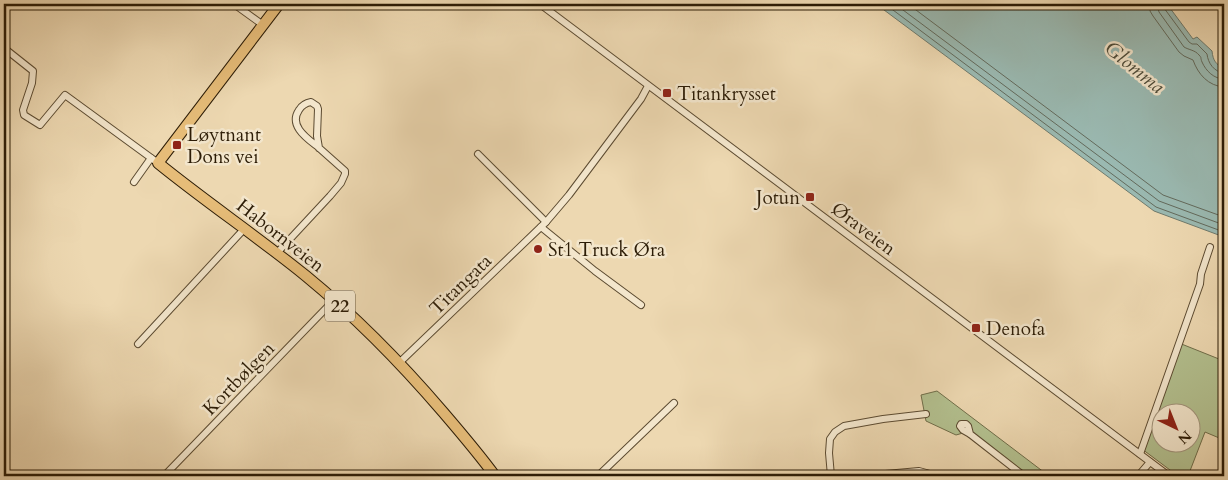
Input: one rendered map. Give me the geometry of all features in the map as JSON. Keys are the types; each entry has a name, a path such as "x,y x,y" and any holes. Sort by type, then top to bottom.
{"highway":[{"path":"155,160 279,4"},
{"name":"Habornveien","path":"155,160 277,253 334,300 430,396 476,450 495,476"}],"street":[{"path":"234,4 264,25"},
{"name":"Øraveien","path":"540,4 1169,476"},
{"path":"1220,4 1224,9"},
{"path":"4,48 33,71 32,82 23,110 24,115 40,125 65,95 155,160 134,182"},
{"name":"Titangata","path":"399,363 544,225 570,195 641,99 648,86"},
{"path":"277,253 330,196 345,176 345,171 318,148 302,134 298,126 295,119 296,114 308,102 317,106 318,109 318,148"},
{"path":"478,154 544,225 595,271 641,306"},
{"path":"138,344 244,228"},
{"path":"1140,454 1200,284 1201,274 1210,247"},
{"name":"Kortbølgen","path":"164,476 334,300"},
{"path":"598,476 674,403"},
{"path":"831,476 830,439 835,432 844,426 926,414"},
{"path":"970,434 1024,476"},
{"path":"1138,476 1150,462"},
{"path":"863,476 919,471 934,476"}],"green space":[{"path":"1179,343 1224,361 1224,440 1205,432 1200,445 1200,402 1158,402"},
{"path":"937,391 1049,476 1026,476 972,434 968,422 962,421 958,425 963,433 956,435 926,421 921,395"},
{"path":"1150,426 1150,452 1197,452 1188,476 1178,476 1142,449"}],"water":[{"name":"Glomma","path":"876,4 1167,4 1193,39 1197,37 1212,51 1215,62 1224,69 1224,237 1154,211"}],"place":[{"name":"Titankrysset","path":"667,93"},
{"name":"Løytnant Dons vei","path":"177,145"},
{"name":"Jotun","path":"810,197"},
{"name":"St1 Truck Øra","path":"538,249"},
{"name":"Denofa","path":"976,328"}]}
